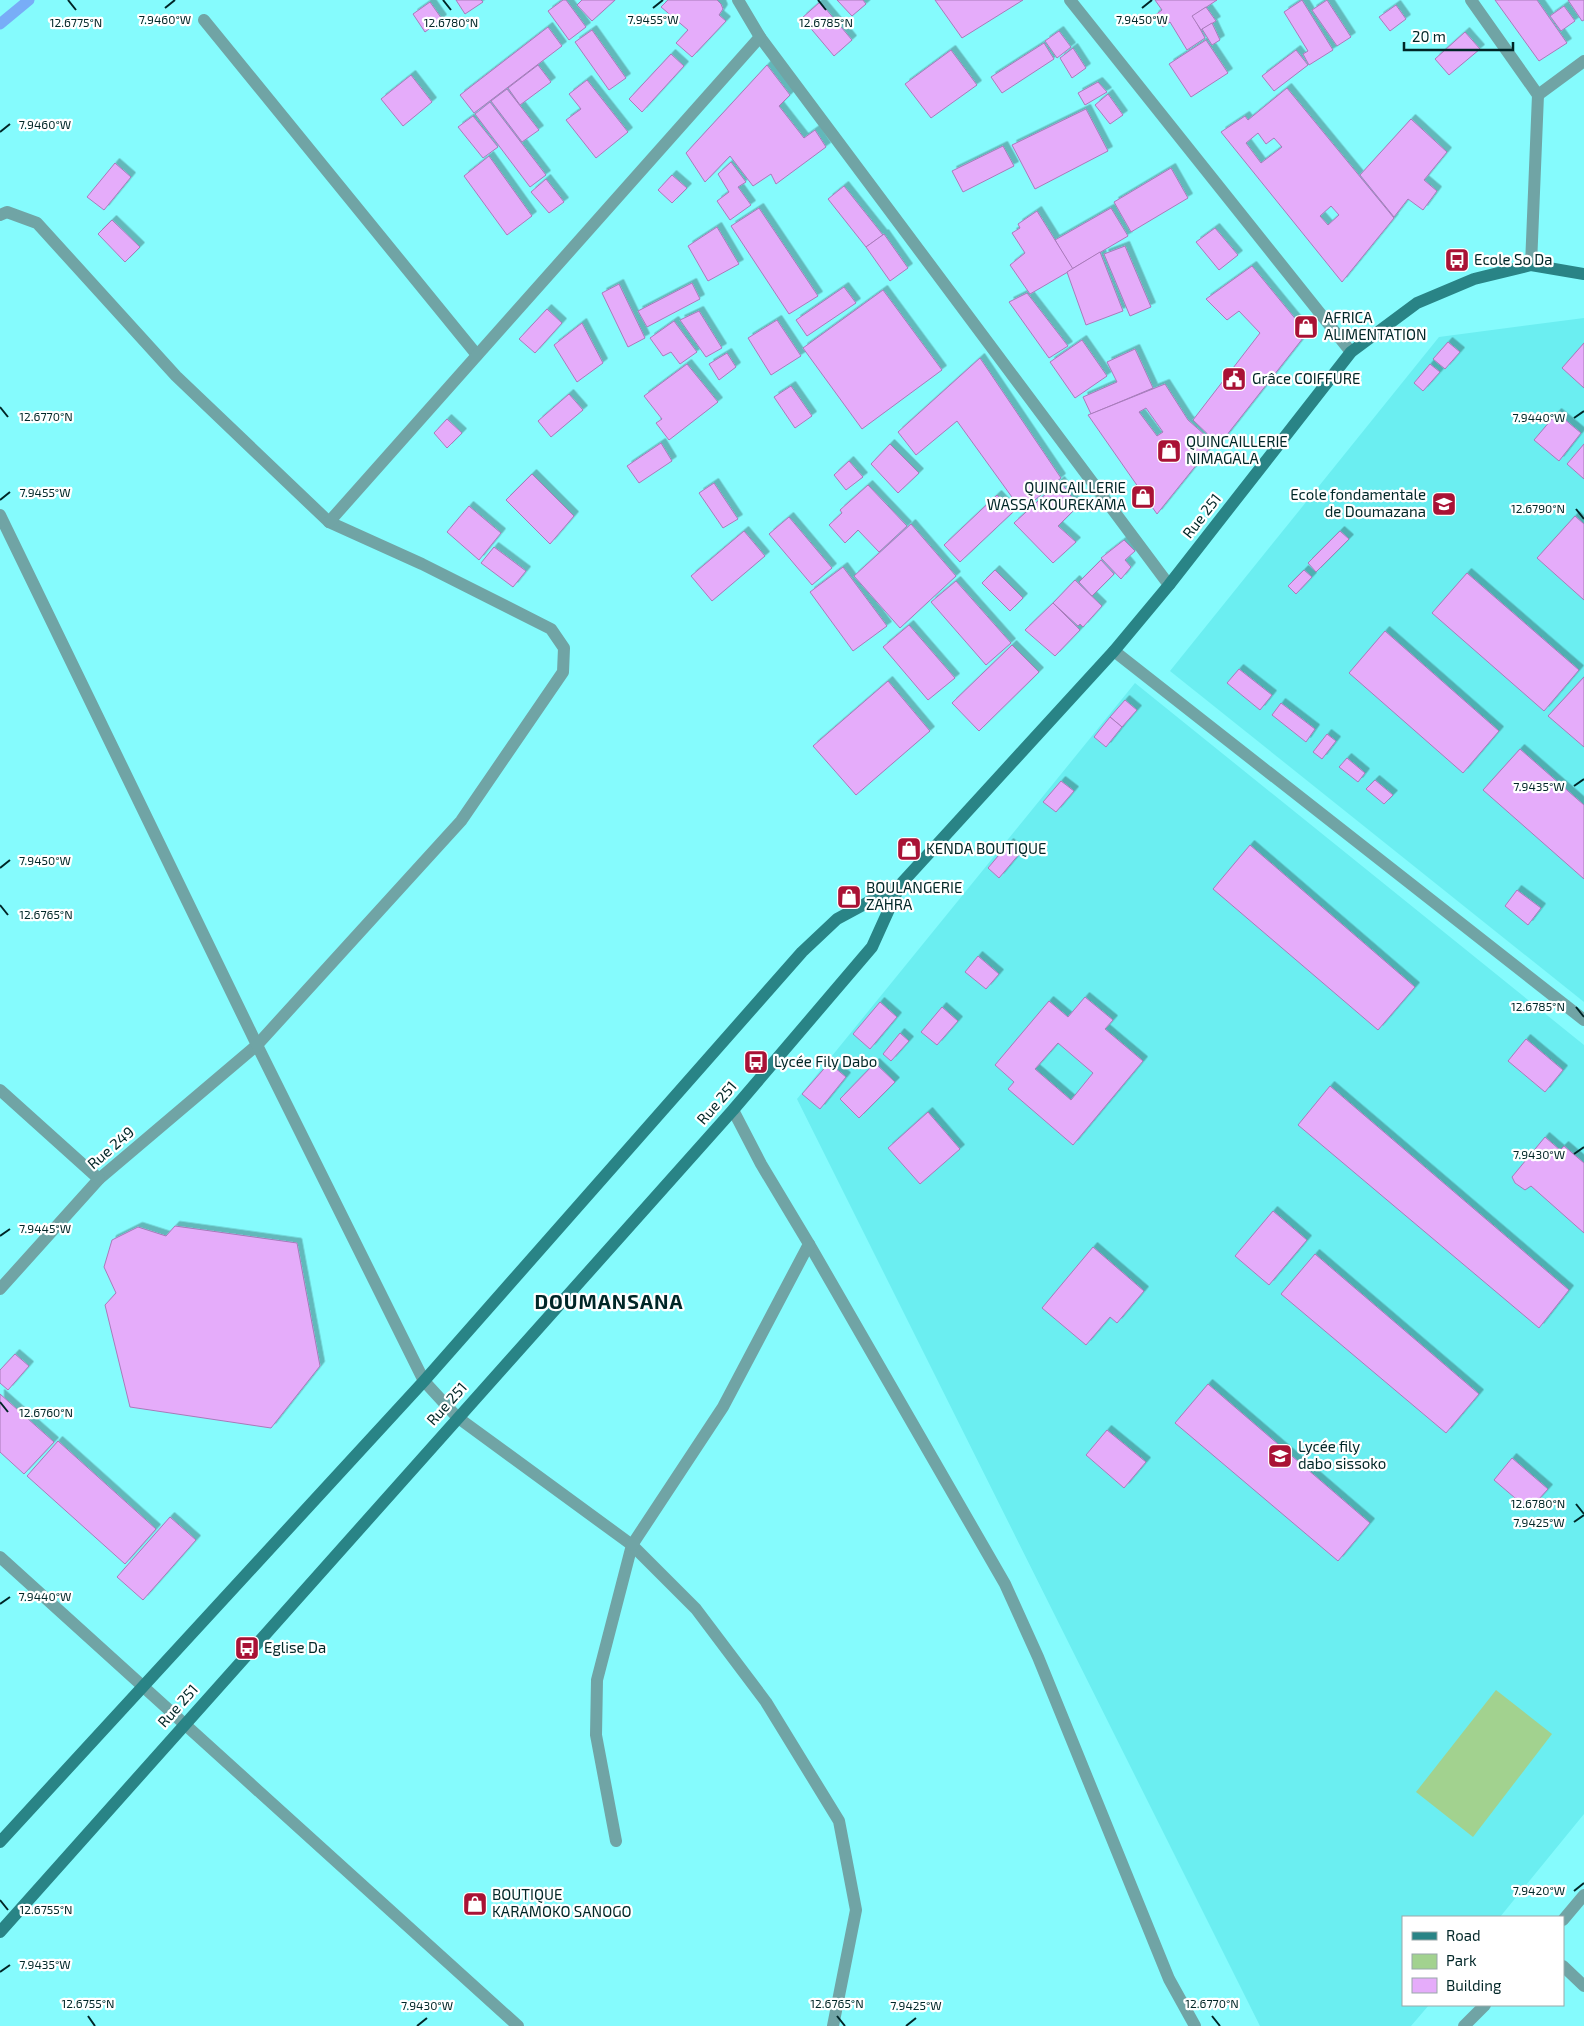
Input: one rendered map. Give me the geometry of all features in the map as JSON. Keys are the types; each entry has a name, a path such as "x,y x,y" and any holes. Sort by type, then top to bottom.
{"main road":[{"name":"Rue 251","path":"0,1932 733,1110 872,947 900,885 1114,651 1169,585 1351,352 1417,303 1474,279 1531,265 1584,274"},
{"name":"Rue 251","path":"0,1842 142,1685 424,1380 802,952 838,919 900,885"}],"street":[{"path":"738,0 760,37 1169,585"},
{"path":"1070,0 1351,352"},
{"path":"1471,0 1538,95 1531,265"},
{"path":"204,20 477,355"},
{"path":"329,522 760,37"},
{"path":"1538,95 1584,60"},
{"name":"Rue 249","path":"0,215 7,212 37,223 176,376 329,522 422,564 551,629 564,648 563,672 461,821 257,1045 99,1179 0,1289"},
{"path":"0,515 257,1045 424,1380 457,1418 632,1545 696,1609 766,1702 839,1820 856,1910 833,2026"},
{"path":"1114,651 1584,1020"},
{"path":"0,1090 99,1179"},
{"path":"733,1110 760,1164 809,1244 1005,1584 1038,1658 1170,1979 1195,2026"},
{"path":"616,1841 596,1735 597,1680 632,1545 723,1407 809,1244"},
{"path":"0,1557 518,2026"},
{"path":"1564,1919 1584,1895"},
{"path":"1564,1967 1584,1986"},
{"path":"1464,2026 1484,2006"}],"shaded area":[{"name":"Ecole fondamentale de Doumazana","path":"1584,318 1584,1002 1170,671 1439,337"},
{"name":"Lycée fily dabo sissoko","path":"1135,683 1584,1045 1584,1814 1501,1916 1402,1916 1402,2006 1428,2006 1411,2026 1260,2026 797,1099"}],"green space":[{"path":"1496,1690 1552,1734 1473,1837 1416,1792"}],"building":[{"path":"456,0 481,0 483,2 465,14"},
{"path":"563,0 566,0 586,27 569,40 548,11"},
{"path":"582,0 615,0 592,21 577,5"},
{"path":"668,0 717,0 721,4 723,9 719,15 726,21 692,57 676,43 688,30 661,7"},
{"path":"837,0 863,0 866,4 852,16"},
{"path":"935,0 1023,0 962,38"},
{"path":"1155,0 1217,0 1193,16 1205,38 1187,50 1170,22 1163,27 1154,16 1162,10"},
{"path":"1302,0 1333,50 1309,65 1303,54 1308,51 1284,12"},
{"path":"1327,0 1351,37 1337,46 1312,10"},
{"path":"1495,0 1537,0 1567,43 1539,61"},
{"path":"1568,0 1584,0 1584,20 1582,21"},
{"path":"430,2 442,19 425,32 413,14"},
{"path":"820,2 852,40 834,56 802,18"},
{"path":"1396,5 1406,19 1390,31 1379,17"},
{"path":"1564,6 1575,21 1561,31 1550,16"},
{"path":"1206,7 1216,21 1201,30 1192,16"},
{"path":"1212,23 1220,40 1212,45 1202,29"},
{"path":"548,27 562,46 474,113 460,95"},
{"path":"592,30 626,78 609,90 575,42"},
{"path":"1059,31 1071,47 1057,58 1045,41"},
{"path":"1465,32 1480,49 1449,75 1435,59"},
{"path":"1206,40 1228,73 1191,97 1169,64"},
{"path":"1044,43 1054,59 1002,93 991,77"},
{"path":"1073,48 1086,68 1072,78 1060,58"},
{"path":"951,50 977,85 931,118 905,84"},
{"path":"1296,50 1308,65 1274,91 1262,76"},
{"path":"671,54 684,66 642,112 629,99"},
{"path":"538,65 551,82 520,105 508,88"},
{"path":"767,65 790,95 779,106 804,138 815,130 826,147 776,184 771,174 753,186 730,156 705,182 686,153"},
{"path":"411,75 432,102 403,126 381,99"},
{"path":"587,80 628,132 596,158 566,120 581,109 569,94"},
{"path":"1098,82 1107,92 1085,105 1078,93"},
{"path":"1287,88 1394,218 1342,282 1221,132 1245,116 1248,120","holes":["1258,133 1266,144 1274,138 1282,147 1261,163 1246,143","1331,206 1339,215 1328,225 1320,216"]},
{"path":"507,89 539,130 522,142 491,101"},
{"path":"1108,94 1123,115 1110,124 1095,105"},
{"path":"490,102 546,175 530,187 475,114"},
{"path":"1086,109 1108,151 1035,189 1012,145"},
{"path":"473,116 498,147 483,158 458,127"},
{"path":"1411,119 1447,152 1424,180 1437,191 1423,210 1408,199 1394,217 1360,175"},
{"path":"1003,146 1014,166 963,192 952,171"},
{"path":"489,156 532,216 507,235 464,176"},
{"path":"731,162 746,182 738,187 751,205 730,220 717,201 729,192 718,174"},
{"path":"115,163 131,177 104,210 87,197"},
{"path":"1171,168 1188,198 1131,232 1114,202"},
{"path":"672,175 687,188 672,203 658,190"},
{"path":"546,179 564,202 549,213 531,192"},
{"path":"844,186 883,235 866,247 828,199"},
{"path":"759,208 818,296 789,314 731,226"},
{"path":"1111,208 1128,236 1072,269 1055,240"},
{"path":"1037,211 1073,269 1030,294 1010,265 1025,253 1012,233 1020,228 1018,224"},
{"path":"112,220 140,247 125,262 98,234"},
{"path":"717,227 739,264 708,281 688,246"},
{"path":"1215,228 1238,255 1219,270 1196,242"},
{"path":"884,234 908,268 890,281 866,247"},
{"path":"1125,246 1151,307 1130,316 1104,254"},
{"path":"1100,252 1123,311 1086,325 1067,272"},
{"path":"1252,266 1307,333 1219,445 1193,420 1260,333 1239,311 1227,320 1206,299"},
{"path":"692,283 700,299 647,327 638,311"},
{"path":"619,284 645,338 628,347 602,293"},
{"path":"844,287 856,303 807,336 796,320"},
{"path":"883,290 942,370 862,429 803,348"},
{"path":"1027,293 1068,346 1049,358 1009,302"},
{"path":"547,309 562,323 535,353 519,339"},
{"path":"699,311 722,348 706,357 680,320"},
{"path":"777,320 801,356 771,375 748,338"},
{"path":"674,321 697,352 680,364 671,352 663,356 650,338"},
{"path":"582,323 603,363 577,382 554,345"},
{"path":"1082,340 1107,376 1075,398 1050,362"},
{"path":"1448,342 1460,352 1445,369 1433,359"},
{"path":"1584,343 1584,388 1562,368"},
{"path":"1135,349 1153,388 1091,414 1083,397 1117,382 1107,362"},
{"path":"727,353 736,367 719,380 709,364"},
{"path":"980,358 1061,478 1022,511 957,421 916,455 898,432"},
{"path":"687,364 718,402 669,440 656,423 662,419 644,396"},
{"path":"1430,364 1440,372 1423,391 1414,383"},
{"path":"1165,384 1188,420 1214,443 1157,514 1088,415","holes":["1146,408 1163,432 1157,436 1139,412"]},
{"path":"791,386 812,416 795,428 774,397"},
{"path":"569,394 583,410 551,437 538,421"},
{"path":"1557,413 1581,433 1559,461 1534,440"},
{"path":"447,419 462,433 447,448 434,433"},
{"path":"661,443 672,461 639,483 627,466"},
{"path":"890,444 919,473 898,493 871,464"},
{"path":"1584,444 1584,479 1567,464"},
{"path":"849,461 863,477 846,490 834,475"},
{"path":"532,474 574,516 550,544 506,500"},
{"path":"1060,481 1078,506 1058,526 1076,542 1053,563 1014,523"},
{"path":"714,483 738,519 723,528 699,493"},
{"path":"868,485 907,526 879,552 858,530 845,543 829,525 842,513 840,510"},
{"path":"997,495 1013,512 960,562 944,545"},
{"path":"469,506 501,533 479,560 447,532"},
{"path":"1575,516 1584,524 1584,600 1537,558"},
{"path":"789,517 832,568 812,585 769,534"},
{"path":"911,524 956,576 900,628 854,576"},
{"path":"744,531 765,556 712,601 691,576"},
{"path":"1340,531 1349,539 1316,572 1308,563"},
{"path":"1124,540 1135,551 1125,560 1131,567 1121,579 1101,558"},
{"path":"494,547 526,571 513,587 481,563"},
{"path":"1101,560 1114,574 1092,596 1079,582"},
{"path":"843,567 887,626 853,651 810,592"},
{"path":"995,570 1023,598 1010,611 982,583"},
{"path":"1304,570 1312,577 1296,594 1288,586"},
{"path":"1467,573 1579,670 1544,711 1432,613"},
{"path":"1075,580 1102,606 1083,627 1080,624 1078,626 1053,603"},
{"path":"956,581 1011,643 986,665 931,602"},
{"path":"1053,603 1080,630 1055,656 1025,630"},
{"path":"909,625 955,678 928,700 883,647"},
{"path":"1385,631 1499,731 1463,773 1349,673"},
{"path":"1012,645 1039,672 979,731 952,703"},
{"path":"1239,669 1272,695 1260,710 1227,683"},
{"path":"1584,677 1584,747 1548,716"},
{"path":"888,681 930,731 856,795 813,746"},
{"path":"1125,700 1137,710 1122,727 1110,717"},
{"path":"1281,703 1315,729 1306,742 1272,715"},
{"path":"1110,717 1122,727 1106,747 1094,737"},
{"path":"1327,734 1336,741 1322,759 1313,752"},
{"path":"1520,749 1584,805 1584,879 1483,790"},
{"path":"1347,758 1365,773 1358,782 1339,767"},
{"path":"1375,780 1393,795 1384,804 1366,789"},
{"path":"1061,781 1074,791 1056,812 1043,802"},
{"path":"1009,843 1020,853 999,878 988,868"},
{"path":"1250,845 1415,987 1378,1030 1213,889"},
{"path":"1517,890 1541,908 1528,925 1505,906"},
{"path":"978,956 999,974 986,989 965,972"},
{"path":"1085,997 1113,1020 1105,1029 1143,1061 1073,1145 1008,1089 1014,1082 995,1065 1049,1001 1068,1017","holes":["1058,1043 1093,1073 1071,1100 1035,1069"]},
{"path":"880,1002 897,1017 870,1049 853,1034"},
{"path":"942,1007 958,1021 937,1045 921,1032"},
{"path":"900,1033 909,1041 891,1061 883,1054"},
{"path":"1526,1039 1563,1070 1545,1092 1508,1061"},
{"path":"829,1063 846,1077 820,1109 802,1094"},
{"path":"875,1063 895,1082 859,1118 840,1099"},
{"path":"1330,1086 1569,1290 1539,1328 1298,1125"},
{"path":"928,1112 960,1149 920,1184 888,1148"},
{"path":"1545,1137 1560,1150 1564,1146 1584,1163 1584,1233 1531,1186 1525,1190 1515,1183 1512,1177"},
{"path":"1273,1211 1307,1240 1269,1285 1235,1256"},
{"path":"175,1226 297,1243 320,1366 271,1428 130,1407 105,1305 116,1293 104,1267 112,1240 138,1227 166,1236"},
{"path":"1093,1247 1144,1291 1117,1323 1110,1317 1086,1345 1042,1308"},
{"path":"1315,1254 1479,1394 1446,1433 1281,1294"},
{"path":"15,1354 29,1366 8,1390 0,1383 0,1370"},
{"path":"1208,1384 1370,1523 1338,1561 1175,1423"},
{"path":"0,1394 54,1442 24,1474 0,1452"},
{"path":"1107,1430 1146,1462 1124,1488 1086,1455"},
{"path":"58,1441 156,1529 125,1564 27,1476"},
{"path":"1512,1458 1548,1489 1529,1510 1494,1480"},
{"path":"170,1517 196,1540 143,1600 117,1577"}],"waterway":[{"path":"0,24 29,0"}],"place":[{"name":"Ecole So Da","path":"1457,260"},
{"name":"AFRICA ALIMENTATION","path":"1306,327"},
{"name":"Grâce COIFFURE","path":"1234,379"},
{"name":"QUINCAILLERIE NIMAGALA","path":"1169,451"},
{"name":"QUINCAILLERIE WASSA KOUREKAMA","path":"1143,497"},
{"name":"Ecole fondamentale de Doumazana","path":"1444,504"},
{"name":"KENDA BOUTIQUE","path":"909,849"},
{"name":"BOULANGERIE ZAHRA","path":"849,897"},
{"name":"Lycée Fily Dabo","path":"756,1062"},
{"name":"Lycée fily dabo sissoko","path":"1280,1456"},
{"name":"Eglise Da","path":"247,1648"},
{"name":"BOUTIQUE KARAMOKO SANOGO","path":"475,1904"}],"district":[{"name":"DOUMANSANA","path":"609,1302"}]}
